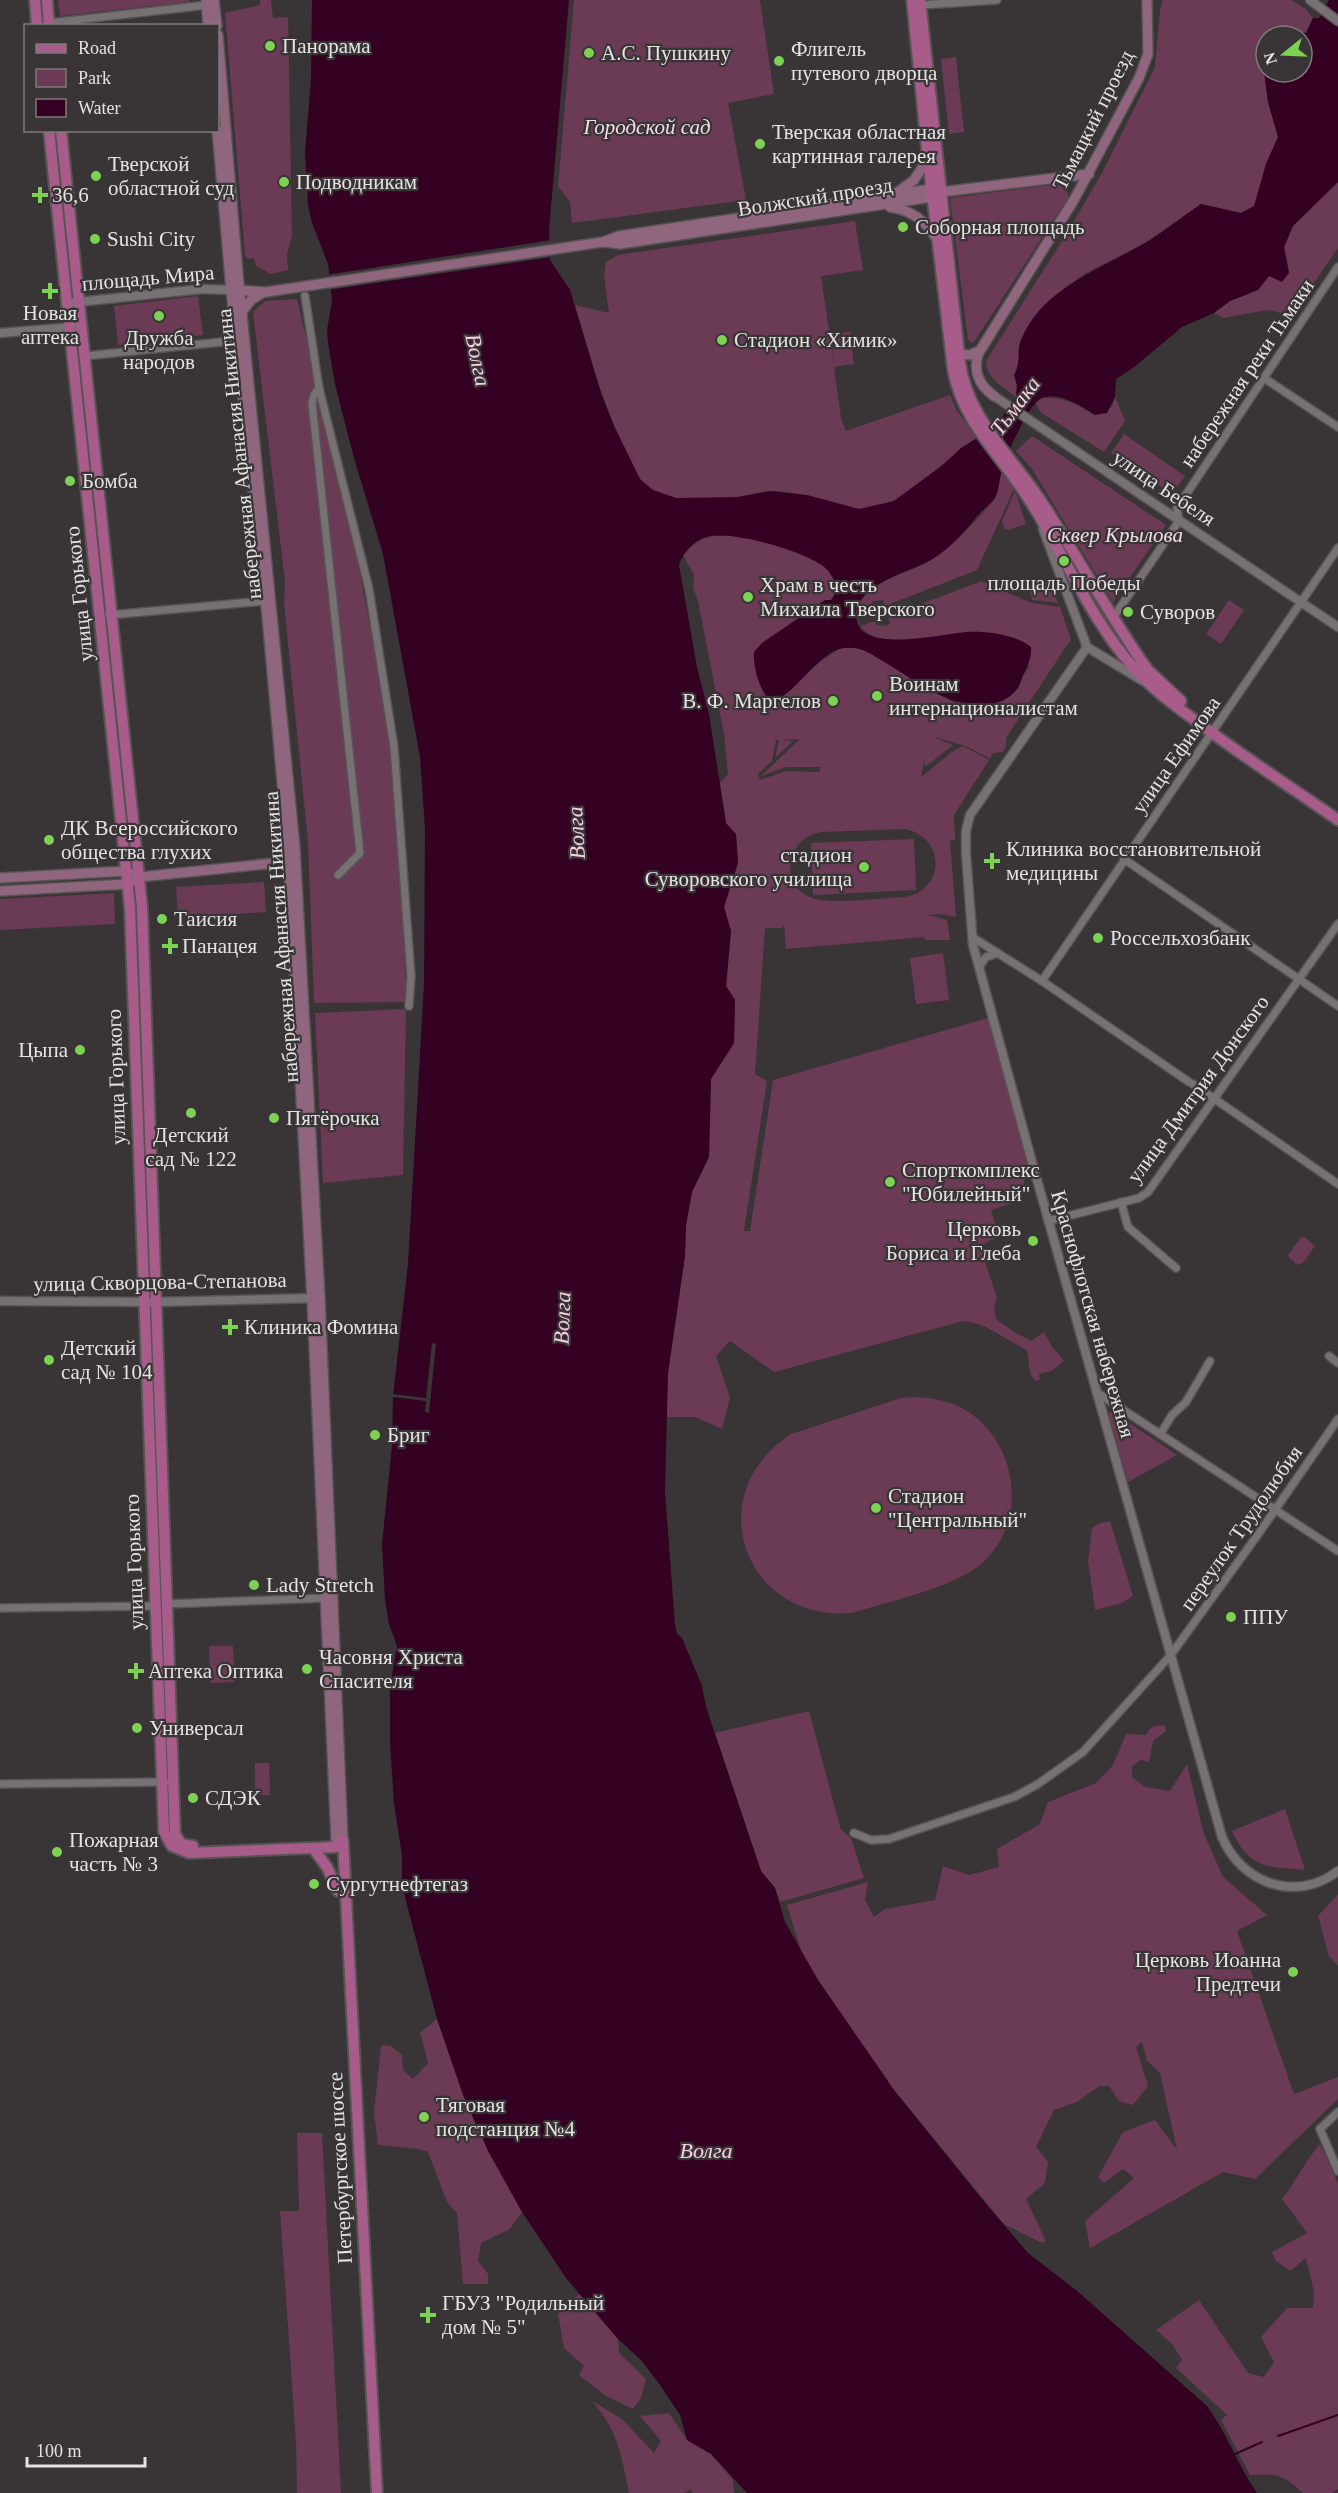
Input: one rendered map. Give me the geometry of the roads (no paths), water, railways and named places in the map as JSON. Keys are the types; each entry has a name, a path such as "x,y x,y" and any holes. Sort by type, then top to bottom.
{"main road":[{"path":"35,0 38,24"},
{"path":"47,0 49,24"},
{"name":"Тьмацкий проезд","path":"976,374 979,351 1089,174 1146,61 1148,50 1147,0"},
{"path":"208,24 210,2"},
{"path":"210,2 216,24"},
{"path":"916,3 928,159 935,193 937,240 953,370 958,390 1022,481 1043,504 1113,618 1139,667 1214,730 1338,812"},
{"path":"916,3 935,193 959,354 972,410"},
{"name":"набережная Афанасия Никитина","path":"219,47 238,274 236,290 242,313 241,340 265,601 293,861"},
{"name":"улица Горького","path":"49,132 128,884 164,1832 168,1841 178,1851 189,1853 313,1848 338,1842"},
{"name":"улица Горького","path":"61,132 140,877 176,1833 179,1842 188,1846 338,1842"},
{"name":"набережная Афанасия Никитина","path":"217,132 236,290 236,330 241,340 274,616 293,861 316,1298 338,1842"},
{"path":"890,196 914,180 928,159"},
{"path":"935,193 1089,174"},
{"path":"1061,177 1071,184 1075,198"},
{"name":"Волжский проезд","path":"236,290 266,292 603,242 620,236 890,196 935,193"},
{"name":"Волжский проезд","path":"603,242 620,244 876,207 935,193"},
{"path":"876,207 894,207 913,214 926,224 937,240"},
{"path":"238,274 250,285 266,292"},
{"path":"236,330 242,313 251,300 266,292"},
{"path":"959,354 969,355 979,351"},
{"name":"улица Бебеля","path":"976,374 983,386 994,396"},
{"path":"972,410 982,397 994,396"},
{"path":"1022,481 1096,616 1154,688 1338,820"},
{"path":"1096,616 1106,620 1113,618"},
{"path":"0,891 128,884 140,877 293,861"},
{"path":"0,879 127,871 140,877"},
{"name":"набережная Афанасия Никитина","path":"316,1298 325,1598 338,1842"},
{"name":"Петербургское шоссе","path":"338,1842 338,1891 370,2493"},
{"name":"Петербургское шоссе","path":"338,1842 377,2493"},
{"path":"313,1848 327,1867 338,1891"},
{"path":"362,2354 370,2363"}],"street":[{"path":"916,3 998,0"},
{"path":"1310,0 1338,21"},
{"path":"49,24 210,2"},
{"name":"набережная реки Тьмаки","path":"1113,618 1179,521 1177,508 1338,267"},
{"name":"площадь Мира","path":"68,303 236,290"},
{"path":"305,296 319,388 369,589 394,747 411,976 409,1006"},
{"path":"0,333 82,326"},
{"path":"85,356 241,340"},
{"path":"1264,378 1338,427"},
{"path":"319,388 312,403 360,853 338,875"},
{"name":"улица Бебеля","path":"994,396 1338,627"},
{"path":"1035,508 1087,647 1154,688"},
{"path":"347,538 356,536"},
{"name":"улица Ефимова","path":"1042,981 1338,548"},
{"path":"100,615 265,601"},
{"name":"Краснофлотская набережная","path":"1087,647 970,815 966,846 972,937 1048,1221 1224,1842 1249,1872 1278,1886 1310,1885 1338,1871"},
{"path":"1124,859 1338,1006"},
{"name":"улица Дмитрия Донского","path":"1048,1221 1139,1198 1148,1192 1338,924"},
{"path":"972,937 1042,981 1338,1184"},
{"path":"979,967 986,957 998,953"},
{"path":"1121,1202 1128,1227 1176,1268"},
{"name":"улица Скворцова-Степанова","path":"0,1301 156,1302 316,1298"},
{"path":"1329,1356 1338,1363"},
{"path":"1161,1433 1172,1415 1186,1402 1210,1361"},
{"path":"1096,1392 1338,1551"},
{"name":"переулок Трудолюбия","path":"854,1833 871,1840 896,1837 1023,1792 1083,1752 1170,1656 1338,1419"},
{"path":"167,1604 325,1598"},
{"path":"0,1608 155,1606"},
{"path":"0,1784 173,1782"},
{"path":"1320,2129 1338,2112"},
{"path":"1320,2129 1338,2118"},
{"path":"1320,2129 1338,2171"}],"water":[{"name":"Волга","path":"312,0 569,0 549,230 550,260 570,290 601,393 640,479 653,490 676,498 737,497 770,491 807,495 859,509 894,501 944,464 961,448 996,426 1016,397 1017,385 1014,375 1018,365 1021,340 1031,322 1058,293 1092,271 1152,239 1201,204 1241,213 1254,206 1266,164 1278,137 1266,84 1314,84 1314,24 1310,24 1313,18 1319,18 1329,0 1338,0 1338,182 1293,226 1284,247 1289,273 1282,282 1269,276 1258,290 1230,301 1214,313 1182,327 1133,368 1116,379 1115,397 1107,413 1095,415 1076,404 1054,396 1040,399 1029,412 1018,432 1004,464 992,502 940,554 878,584 860,601 856,612 858,624 865,632 876,637 907,639 982,632 1008,636 1031,647 1028,665 1020,685 1012,694 999,702 984,705 954,701 925,688 861,649 844,648 825,657 788,692 771,701 763,691 758,678 754,652 762,643 825,600 831,600 838,589 830,573 823,566 800,554 767,543 733,536 702,539 693,544 679,565 697,667 709,714 726,823 736,834 738,863 724,907 731,931 726,986 735,1000 734,1043 711,1079 709,1157 692,1192 668,1373 665,1492 677,1634 682,1638 702,1686 706,1707 761,1871 775,1888 785,1922 818,1980 894,2090 1028,2253 1076,2290 1207,2406 1257,2493 747,2493 711,2454 687,2440 680,2415 660,2385 641,2360 618,2339 566,2278 522,2212 488,2151 463,2095 437,2019 402,1886 402,1856 394,1803 390,1744 390,1687 397,1646 389,1624 385,1600 382,1544 392,1446 393,1396 408,1264 424,984 425,829 420,757 383,554 354,458 335,384 328,343 327,330 332,301 328,264 312,223 308,205 305,152 311,79"}],"waterway":[{"path":"1278,2436 1338,2415"},
{"path":"1235,2454 1262,2442"}],"place":[{"name":"Панорама","path":"270,46"},
{"name":"А.С. Пушкину","path":"589,53"},
{"name":"Флигель путевого дворца","path":"779,61"},
{"name":"Тверская областная картинная галерея","path":"760,144"},
{"name":"Тверской областной суд","path":"96,176"},
{"name":"Подводникам","path":"284,182"},
{"name":"36,6","path":"40,195"},
{"name":"Соборная площадь","path":"903,227"},
{"name":"Sushi City","path":"95,239"},
{"name":"Новая аптека","path":"50,291"},
{"name":"Дружба народов","path":"159,316"},
{"name":"Стадион «Химик»","path":"722,340"},
{"name":"Бомба","path":"70,481"},
{"name":"площадь Победы","path":"1064,561"},
{"name":"Храм в честь Михаила Тверского","path":"748,597"},
{"name":"Суворов","path":"1128,612"},
{"name":"Воинам интернационалистам","path":"877,696"},
{"name":"В. Ф. Маргелов","path":"833,701"},
{"name":"ДК Всероссийского общества глухих","path":"49,840"},
{"name":"Клиника восстановительной медицины","path":"992,861"},
{"name":"стадион Суворовского училища","path":"864,867"},
{"name":"Таисия","path":"162,919"},
{"name":"Россельхозбанк","path":"1098,938"},
{"name":"Панацея","path":"170,946"},
{"name":"Цыпа","path":"80,1050"},
{"name":"Детский сад № 122","path":"191,1113"},
{"name":"Пятёрочка","path":"274,1118"},
{"name":"Спорткомплекс \"Юбилейный\"","path":"890,1182"},
{"name":"Церковь Бориса и Глеба","path":"1033,1241"},
{"name":"Клиника Фомина","path":"230,1327"},
{"name":"Детский сад № 104","path":"49,1360"},
{"name":"Бриг","path":"375,1435"},
{"name":"Стадион \"Центральный\"","path":"876,1508"},
{"name":"Lady Stretch","path":"254,1585"},
{"name":"ППУ","path":"1231,1617"},
{"name":"Часовня Христа Спасителя","path":"307,1669"},
{"name":"Аптека Оптика","path":"136,1671"},
{"name":"Универсал","path":"137,1728"},
{"name":"СДЭК","path":"193,1798"},
{"name":"Пожарная часть № 3","path":"57,1852"},
{"name":"Сургутнефтегаз","path":"314,1884"},
{"name":"Церковь Иоанна Предтечи","path":"1293,1972"},
{"name":"Тяговая подстанция №4","path":"424,2117"},
{"name":"ГБУЗ \"Родильный дом № 5\"","path":"428,2315"}],"park label":[{"name":"Городской сад","path":"647,127"},
{"name":"Сквер Крылова","path":"1115,535"}],"water label":[{"name":"Тьмака","path":"1015,406"}]}
